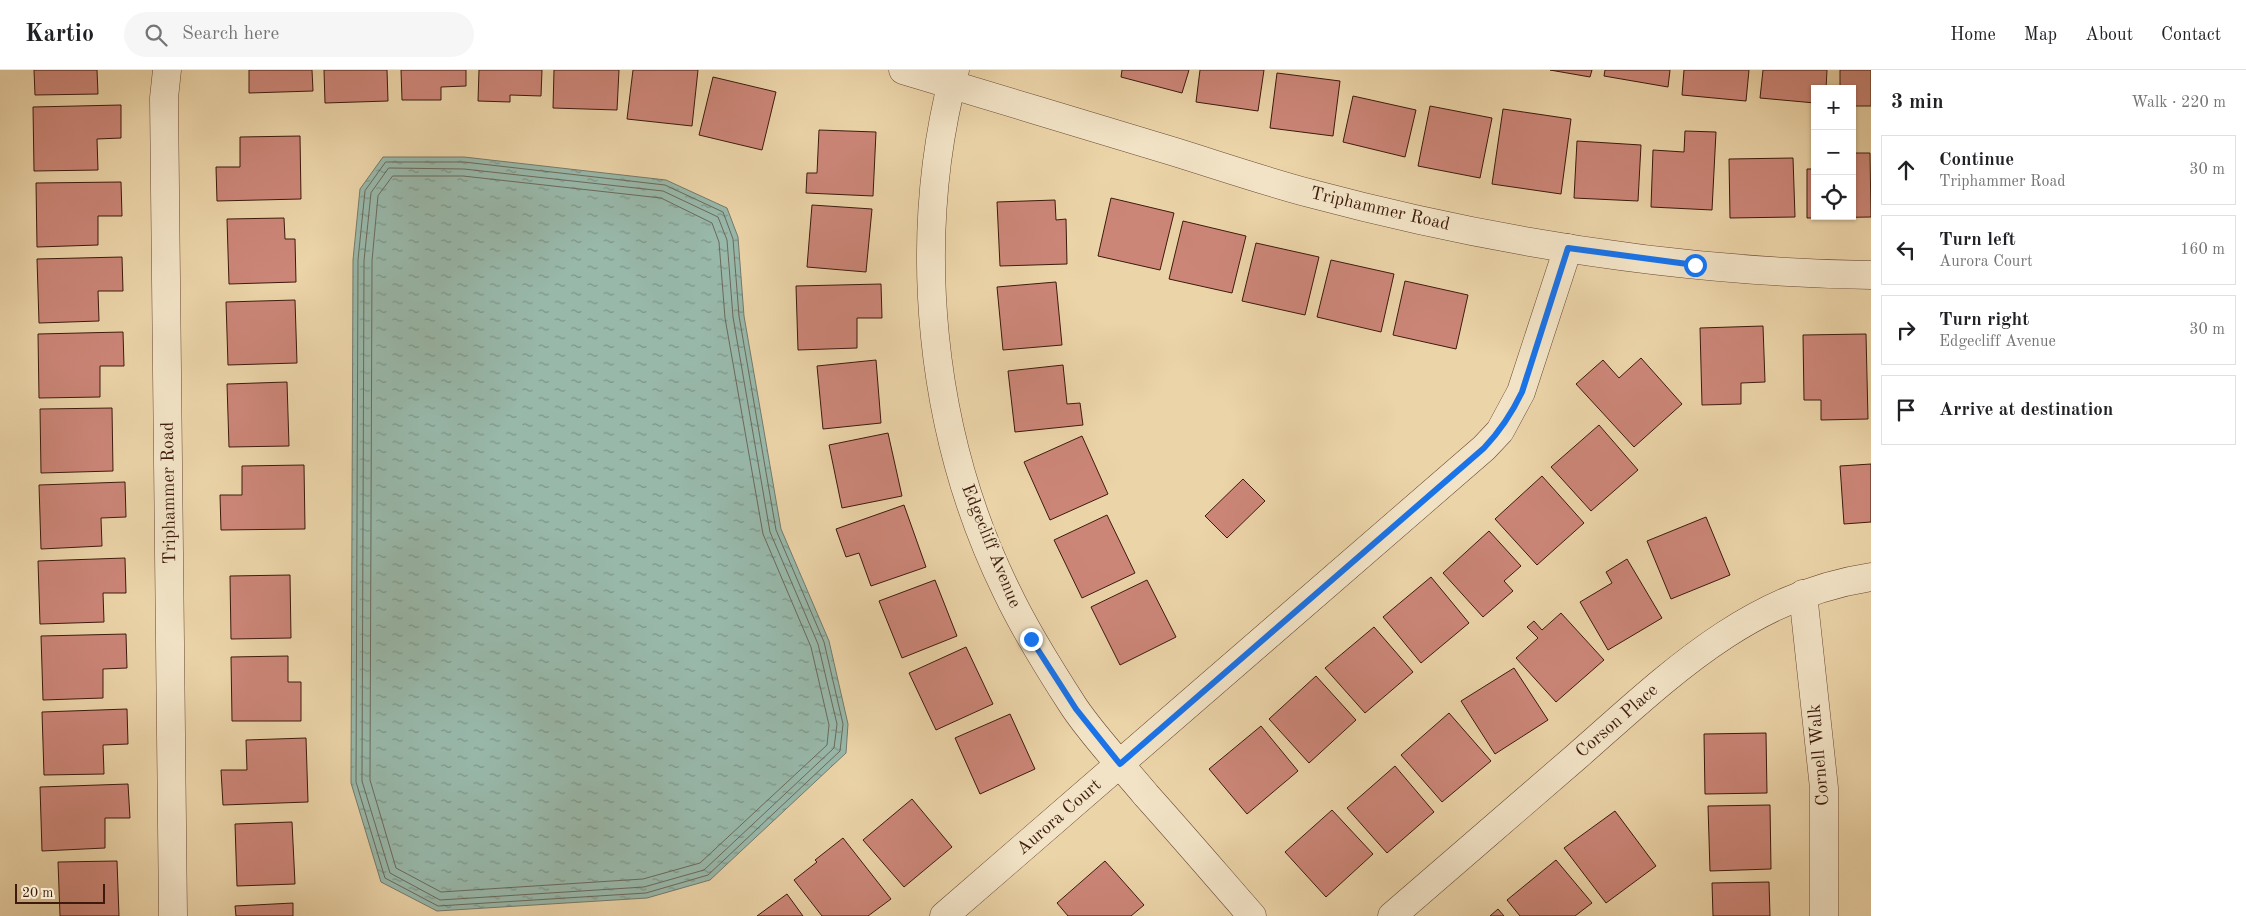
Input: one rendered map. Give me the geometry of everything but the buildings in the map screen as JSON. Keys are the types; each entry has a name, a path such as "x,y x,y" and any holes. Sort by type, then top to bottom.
{"street":[{"name":"Triphammer Road","path":"167,70 164,108 174,916"},
{"name":"Triphammer Road","path":"903,70 953,77 1308,192 1432,223 1568,248 1695,265 1823,274 1871,275"},
{"name":"Edgecliff Avenue","path":"953,77 938,161 931,243 932,299 940,381 951,434 974,514 1006,590 1031,639 1076,709 1120,764 1252,916"},
{"name":"Aurora Court","path":"944,916 1476,454 1500,431 1522,392 1568,248"},
{"name":"Corson Place","path":"1392,916 1692,656 1760,613 1803,594 1871,577"},
{"name":"Cornell Walk","path":"1803,594 1824,788 1824,916"}],"water":[{"path":"383,157 464,157 666,180 727,208 738,237 744,316 781,529 829,641 848,724 846,753 710,880 647,898 437,911 381,882 351,783 353,260 360,189"}],"route":[{"path":"1031,639 1076,709 1120,764 1484,448 1500,431 1522,392 1568,248 1695,265"}]}
